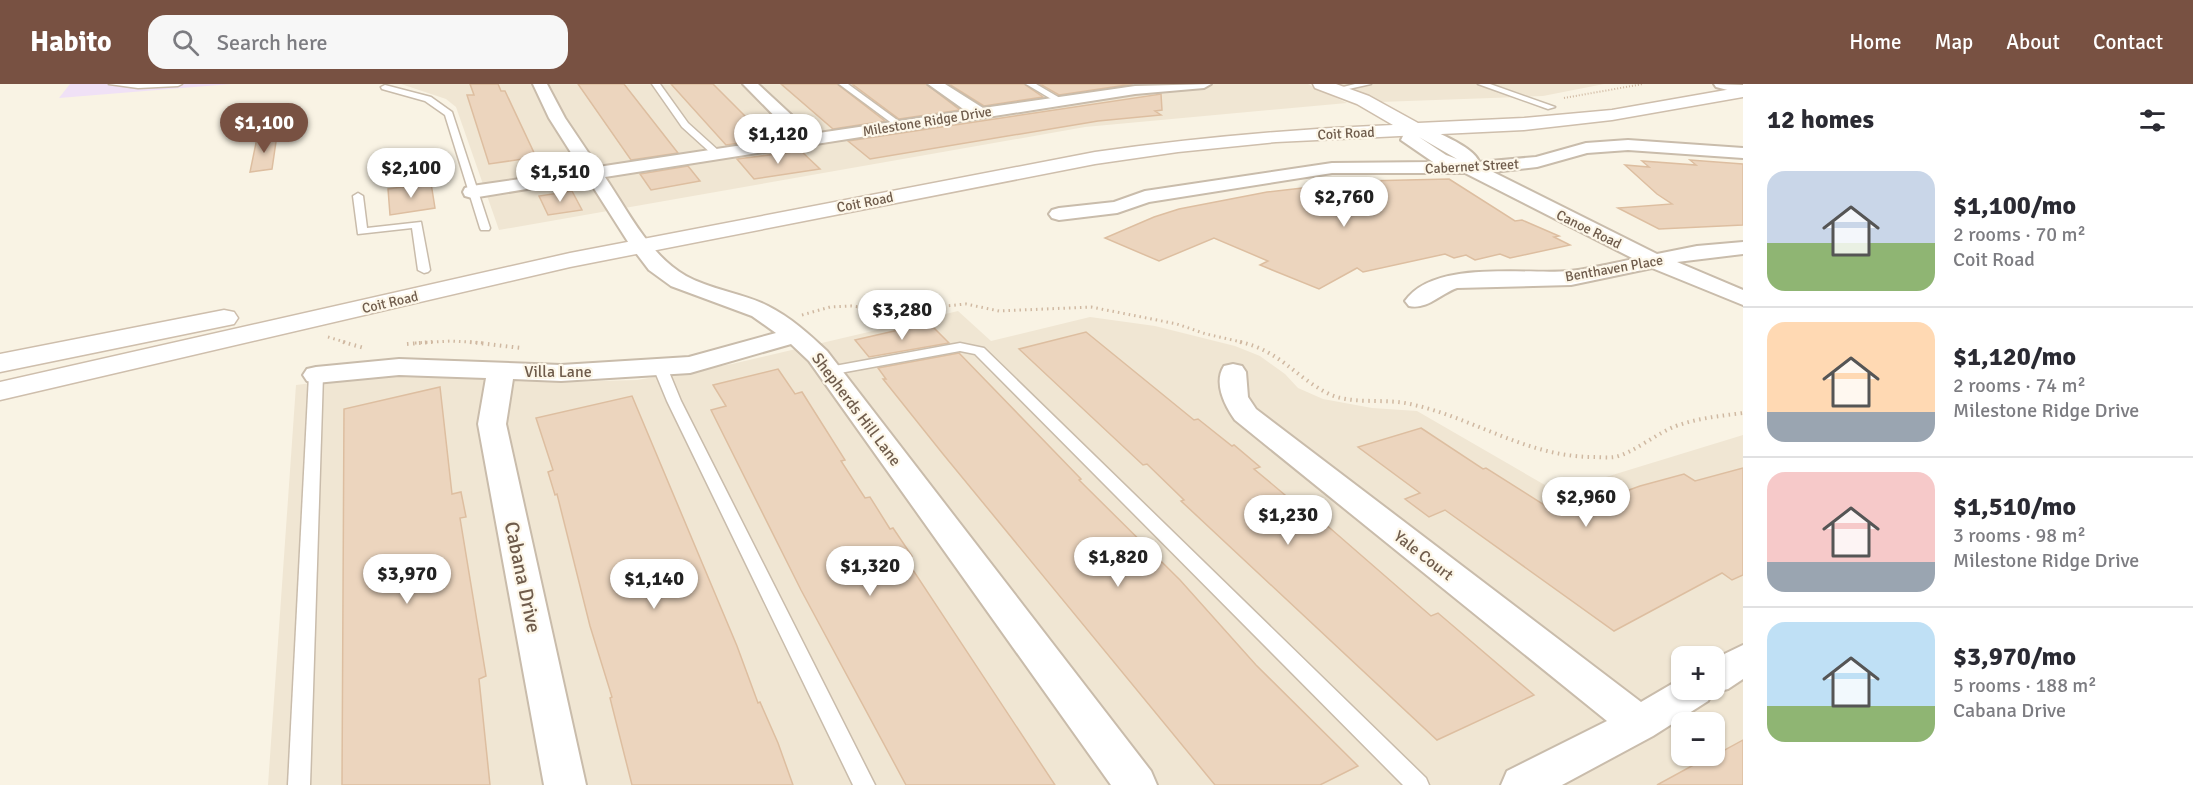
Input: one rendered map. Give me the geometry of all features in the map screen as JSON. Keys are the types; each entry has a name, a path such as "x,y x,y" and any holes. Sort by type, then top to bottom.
{"main road":[{"name":"Coit Road","path":"787,198 1128,137 1242,124 1551,107 1606,101 1698,84"},
{"path":"1328,87 1363,100 1414,129"},
{"name":"Coit Road","path":"0,363 193,325 424,270 1105,157 1276,136 1524,124 1590,117 1743,91"},
{"name":"Coit Road","path":"0,391 764,202"}],"street":[{"name":"Shepherds Hill Lane","path":"540,84 557,118 634,236 657,265 679,281 759,311 813,350 1136,785"},
{"path":"750,84 807,139"},
{"path":"935,84 980,112"},
{"name":"Milestone Ridge Drive","path":"472,192 1061,101 1130,87 1204,84"},
{"path":"1721,84 1743,91"},
{"name":"Canoe Road","path":"1414,129 1409,140 1440,159 1470,168 1655,261 1743,298"},
{"name":"Cabernet Street","path":"1059,214 1117,207 1145,196 1332,168 1470,168 1538,162 1586,148 1628,145 1743,153"},
{"name":"Benthaven Place","path":"1417,301 1437,287 1454,281 1571,278 1697,252 1743,248"},
{"name":"Villa Lane","path":"316,375 399,367 561,373 690,365 788,330"},
{"name":"Cabana Drive","path":"501,369 492,424 565,785"},
{"name":"Yale Court","path":"1233,372 1235,397 1245,414 1639,724"},
{"path":"1522,785 1639,724 1678,700"}],"lane":[{"path":"113,84 129,87 178,84"},
{"path":"656,84 684,125 716,153"},
{"path":"843,84 900,125"},
{"path":"1030,84 1061,101"},
{"path":"1328,87 1367,84"},
{"path":"1482,84 1551,107"},
{"path":"385,87 405,91 436,102 448,114 485,228"},
{"path":"358,196 362,232 417,224 424,270"},
{"path":"830,371 960,347 979,351 1418,785"},
{"path":"660,367 674,401 864,785"},
{"path":"298,785 316,375"}],"path":[{"path":"788,330 811,311 830,307 851,306 895,311 966,304 999,311 1091,307 1177,324 1206,334 1255,345 1280,358 1307,381 1331,394 1356,400 1397,401 1426,407 1539,450 1583,457 1616,457 1675,426 1703,418 1743,413"},
{"path":"319,333 349,345 368,349"},
{"path":"401,345 435,340 467,339 528,350"}],"shaded area":[{"path":"70,84 231,84 59,98"},
{"path":"401,84 1308,84 1347,103 1085,127 499,230 456,107 446,99"},
{"path":"1333,84 1604,84 1543,96 1380,102"},
{"path":"958,311 991,341 1090,317 1155,326 1235,346 1260,356 1285,374 1298,388 1323,399 1372,408 1417,411 1557,492 1743,435 1743,785 268,785 296,385 393,373 460,373 562,382 637,380 732,364"}],"building":[{"path":"470,84 498,84 501,91 505,91 536,157 489,164 467,95 474,95"},
{"path":"578,84 624,84 678,153 631,160"},
{"path":"671,84 713,84 768,139 726,145"},
{"path":"781,84 837,84 885,121 833,129"},
{"path":"852,84 926,84 960,110 899,119"},
{"path":"949,84 1024,84 1043,97 984,106"},
{"path":"1040,84 1133,84 1059,95"},
{"path":"1161,94 1162,110 1155,111 1161,115 1098,121 870,159 848,141"},
{"path":"277,135 272,169 250,172 257,138"},
{"path":"801,151 820,169 754,179 737,159"},
{"path":"1690,160 1743,164 1743,225 1659,229 1618,208 1672,204 1657,194 1625,165 1649,167 1642,161 1696,165"},
{"path":"688,166 700,181 651,190 640,174"},
{"path":"1449,179 1515,221 1522,220 1559,236 1554,237 1570,245 1510,258 1500,254 1475,260 1466,255 1454,258 1445,254 1363,272 1357,268 1319,289 1260,265 1268,261 1214,238 1159,261 1105,238 1179,209 1267,192 1363,181"},
{"path":"431,183 435,208 390,215 388,189"},
{"path":"572,191 582,210 548,215 539,196"},
{"path":"929,323 949,343 869,357 855,340"},
{"path":"1086,332 1194,420 1198,419 1232,446 1234,445 1260,467 1254,469 1297,505 1299,504 1331,529 1431,616 1438,613 1534,695 1437,740 1181,501 1184,500 1147,464 1143,465 1019,349"},
{"path":"959,353 1081,479 1079,480 1180,580 1256,665 1358,766 1320,785 1215,785 943,454 883,379 886,379 878,368"},
{"path":"778,369 795,394 802,392 845,460 841,461 865,498 870,497 890,529 893,528 912,556 905,558 1055,785 906,785 801,590 711,410 726,406 713,385"},
{"path":"440,387 452,494 461,492 466,517 460,518 486,676 479,679 490,785 342,785 344,409"},
{"path":"632,396 737,646 758,703 760,702 778,743 793,785 632,785 610,698 612,697 590,626 557,494 555,495 548,472 553,470 536,418"},
{"path":"1421,428 1483,469 1486,468 1560,515 1640,486 1684,474 1695,481 1743,468 1743,575 1732,580 1722,573 1614,631 1445,510 1429,517 1405,499 1420,493 1358,447"},
{"path":"1743,740 1743,785 1657,785 1692,766 1725,766 1725,750"}]}
